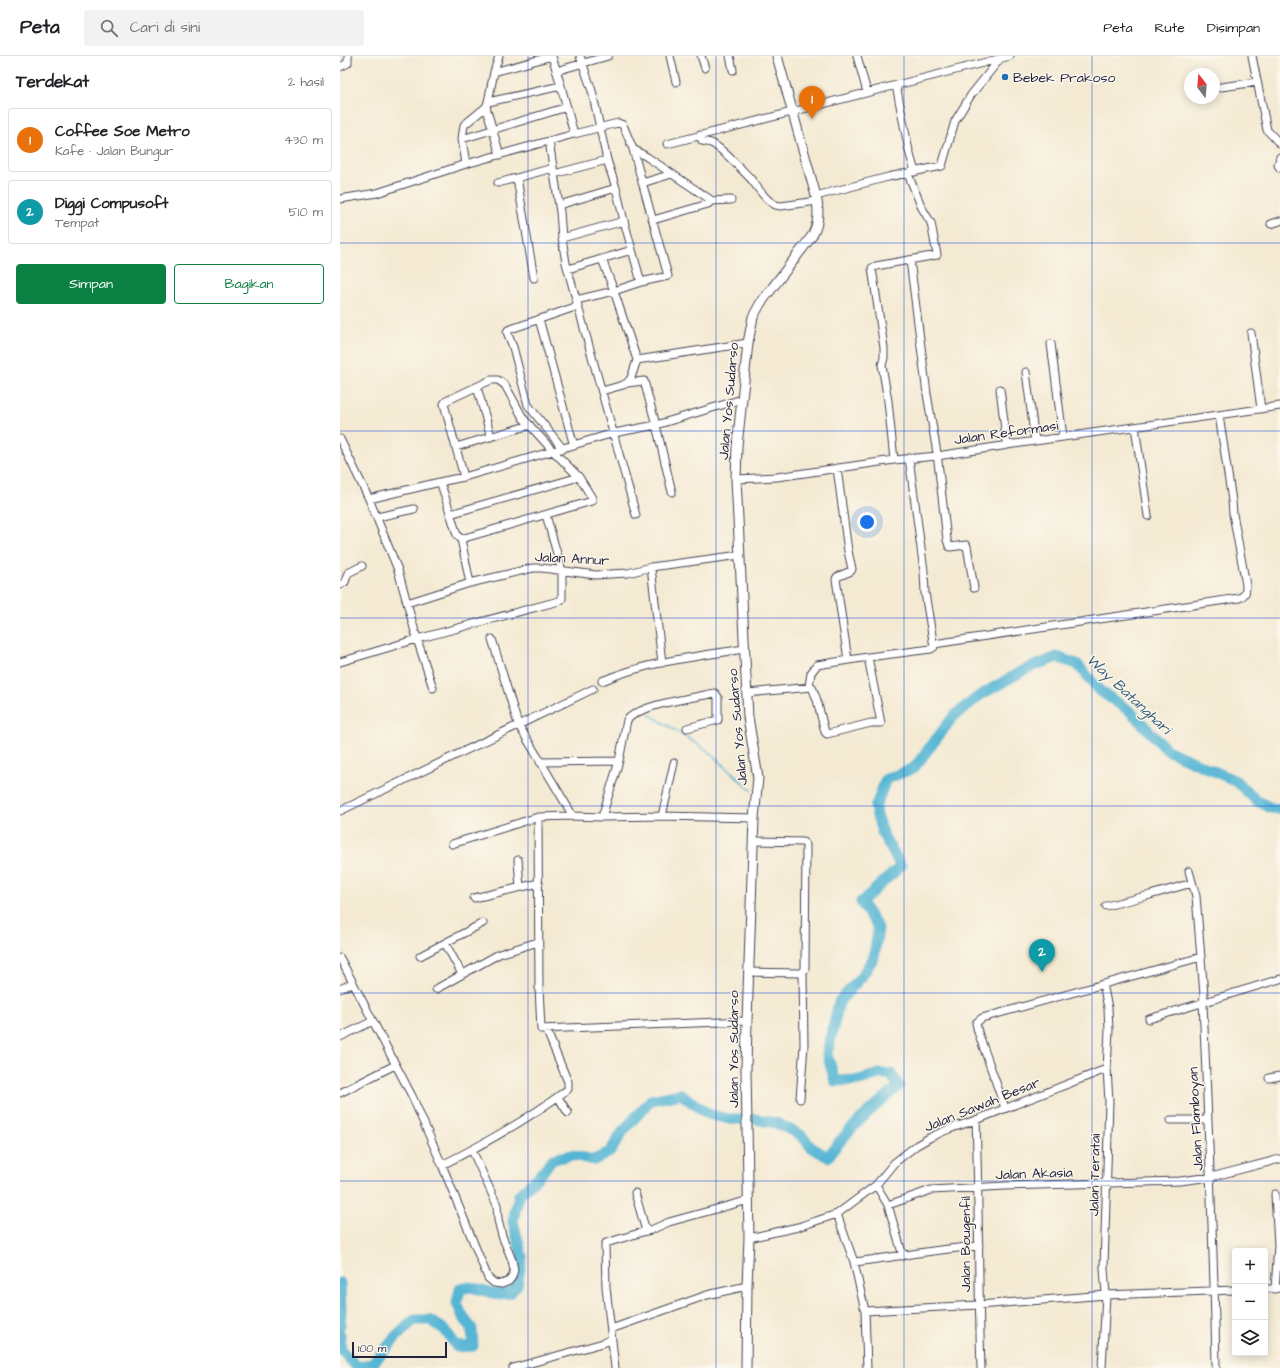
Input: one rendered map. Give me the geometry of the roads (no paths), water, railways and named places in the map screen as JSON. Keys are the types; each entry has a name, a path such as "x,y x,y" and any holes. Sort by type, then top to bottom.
{"street":[{"path":"340,67 348,63 348,56"},
{"path":"500,56 494,72 487,104 500,155"},
{"path":"494,72 552,56 574,134"},
{"path":"556,71 581,60 608,56"},
{"path":"670,56 676,82"},
{"path":"701,56 705,68"},
{"path":"730,56 733,70"},
{"name":"Jalan Yos Sudarso","path":"746,1368 746,1286 749,1238 747,1021 754,818 758,778 748,716 736,479 737,446 748,343 753,317 760,304 809,242 816,230 818,212 816,199 777,56"},
{"path":"857,56 867,92"},
{"path":"667,144 701,139 792,111 1010,56"},
{"path":"1252,56 1267,130 1280,144"},
{"path":"701,139 710,142 719,148 750,178 772,203 778,206 816,199 888,177 942,166 955,121 971,95 1000,59"},
{"path":"581,60 592,92 599,128 641,282"},
{"path":"1220,87 1257,82"},
{"path":"896,85 909,151 915,172"},
{"path":"466,164 462,139 465,124 487,104 561,86"},
{"path":"462,139 567,108"},
{"path":"340,199 377,193 466,164 574,134 618,123 623,125 633,149 668,276 641,282 577,303 508,330 507,332 513,347 528,405 563,449"},
{"path":"549,142 559,205 562,238 568,269 636,515"},
{"path":"633,149 711,201"},
{"path":"1280,156 1278,165 1280,168"},
{"path":"498,183 608,160"},
{"path":"642,184 672,174"},
{"path":"894,460 888,401 882,365 884,348 872,268 937,255 931,223 922,208 908,174"},
{"path":"517,178 534,278"},
{"path":"559,205 616,188"},
{"path":"653,220 708,204 711,201 731,200"},
{"path":"562,238 624,221"},
{"path":"1271,224 1280,221"},
{"path":"568,269 632,250"},
{"path":"602,259 638,360 631,378 627,383"},
{"path":"910,260 948,545 950,547 967,545 974,588"},
{"path":"539,319 574,446"},
{"path":"1251,333 1261,409"},
{"path":"638,360 748,343"},
{"path":"1051,344 1063,437"},
{"path":"1026,372 1036,441"},
{"path":"461,538 592,501 592,498 579,476 553,451 523,418 505,385 494,379 444,402 464,477"},
{"path":"602,391 627,383 644,381 672,492"},
{"path":"477,387 491,438"},
{"path":"1000,389 1007,445"},
{"path":"369,499 464,477 574,446 614,433 656,425 742,399"},
{"name":"Jalan Reformasi","path":"736,479 777,477 909,458 937,456 1280,406"},
{"path":"934,644 1239,598 1243,596 1246,592 1246,585 1233,514 1219,415"},
{"path":"456,447 491,438 530,425"},
{"path":"1135,427 1148,516"},
{"path":"340,439 377,517 398,570 417,639 433,688"},
{"path":"809,687 811,672 817,665 931,649 934,647 925,593 924,572 909,458"},
{"path":"838,468 848,551 852,569 836,579 848,660"},
{"path":"450,514 579,476"},
{"path":"444,481 441,484 457,535 461,538 470,583"},
{"path":"377,517 414,509"},
{"path":"340,662 562,599 562,571 546,515"},
{"name":"Jalan Annur","path":"407,603 470,583 538,567 562,571 603,574 628,573 651,567 740,555"},
{"path":"340,585 345,582 348,573 362,566"},
{"path":"651,567 662,663"},
{"path":"492,639 518,724 572,816"},
{"path":"602,681 623,672 662,663 714,653 745,649"},
{"path":"747,693 809,687 812,688 814,690 825,732 827,734 881,723 868,657"},
{"path":"340,811 593,689"},
{"path":"602,817 619,761 628,720 631,716 655,706 714,693 717,695 719,704 718,720 687,728"},
{"path":"540,762 619,761"},
{"path":"662,816 674,763"},
{"path":"452,844 538,817 662,816 754,818"},
{"path":"538,817 538,942 541,1029 747,1021"},
{"path":"753,841 803,842 806,845 804,1045 800,1099"},
{"path":"518,860 520,888"},
{"name":"Jalan Flamboyan","path":"1189,871 1196,896 1204,995 1207,1120 1215,1290 1216,1368"},
{"path":"474,898 539,883"},
{"path":"1106,906 1192,883"},
{"path":"420,956 483,922"},
{"path":"436,988 499,954 538,942"},
{"path":"445,943 462,974"},
{"path":"1005,1108 978,1032 976,1023 982,1018 1201,957"},
{"path":"340,958 412,1096 488,1278 494,1283 502,1284 509,1281 512,1277 514,1270 512,1260 500,1231 497,1205 472,1150"},
{"path":"748,972 804,972"},
{"path":"1149,1019 1280,980"},
{"path":"340,989 353,982"},
{"name":"Jalan Teratai","path":"1102,1368 1106,1296 1104,1268 1109,1101 1107,1070 1109,1030 1108,1008 1103,984"},
{"path":"340,1037 373,1021"},
{"path":"442,1165 514,1127 568,1089 568,1082 546,1029"},
{"path":"340,1093 395,1065"},
{"name":"Jalan Sawah Besar","path":"749,1238 798,1227 838,1214 876,1185 894,1163 917,1145 949,1129 1107,1070"},
{"path":"1269,1078 1280,1076"},
{"path":"558,1097 568,1113"},
{"name":"Jalan Bougenfil","path":"976,1120 981,1368"},
{"path":"1171,1120 1207,1120"},
{"name":"Jalan Akasia","path":"888,1205 931,1190 1180,1181 1210,1177 1280,1159"},
{"path":"876,1185 888,1205 903,1256"},
{"path":"635,1193 646,1231"},
{"path":"1275,1194 1278,1240 1278,1289"},
{"path":"615,1368 606,1288 606,1243 651,1230 669,1222 749,1200"},
{"path":"838,1214 854,1262 865,1311 867,1368"},
{"path":"854,1262 903,1256 949,1248 979,1246"},
{"path":"611,1329 707,1295 746,1286"},
{"path":"865,1311 1106,1296 1232,1290"},
{"path":"513,1368 602,1343 611,1339"}],"waterway":[{"name":"Way Batanghari","path":"340,1334 341,1350 357,1367 373,1363 396,1337 414,1320 430,1320 445,1330 457,1347 473,1346 472,1329 462,1315 457,1303 460,1289 470,1287 497,1294 510,1293 517,1285 522,1256 513,1221 519,1195 537,1178 553,1159 572,1155 594,1160 610,1152 623,1131 651,1100 681,1094 708,1114 729,1119 755,1119 776,1123 801,1135 812,1148 828,1157 843,1137 899,1086 891,1074 879,1074 859,1080 835,1081 827,1054 839,1002 862,976 874,957 878,928 861,902 901,866 882,833 875,808 886,779 914,768 953,717 979,696 1024,670 1057,657 1077,664 1100,691 1131,712 1167,750 1236,781 1257,801 1271,808 1280,809"},
{"path":"649,714 708,751 751,790"},
{"name":"Way Batanghari","path":"340,1283 340,1325"}],"place":[{"name":"Bebek Prakoso","path":"1005,77"},
{"name":"Coffee Soe Metro","path":"812,119"},
{"name":"Diggi Compusoft","path":"1042,972"}]}
